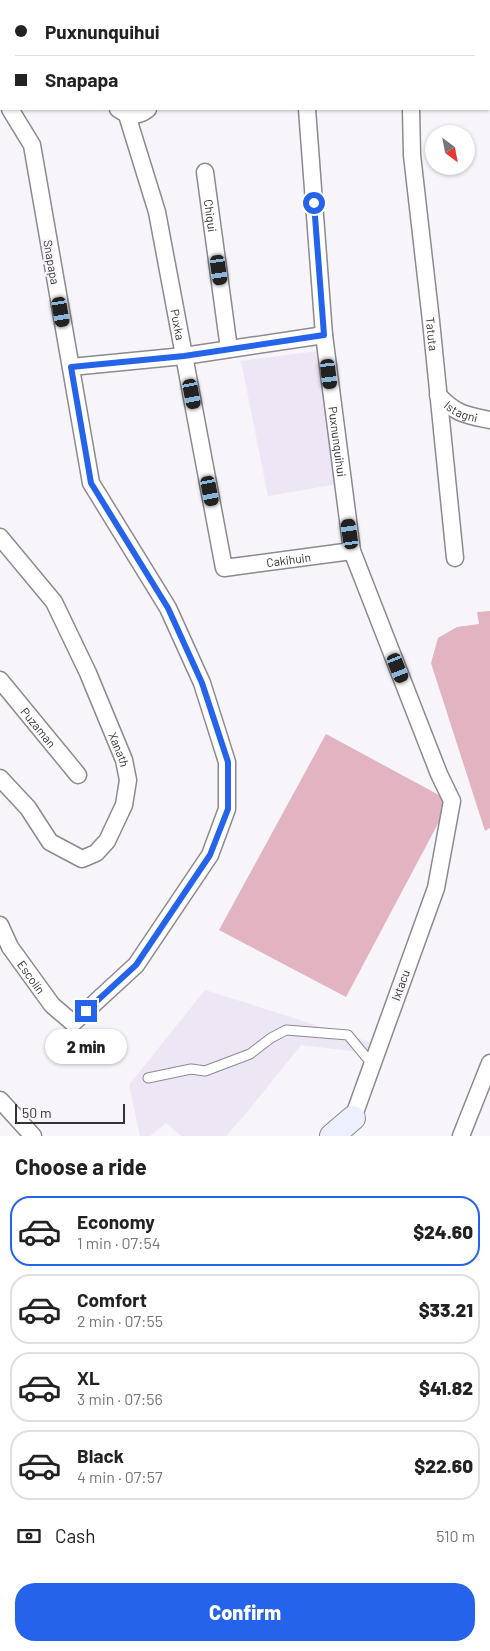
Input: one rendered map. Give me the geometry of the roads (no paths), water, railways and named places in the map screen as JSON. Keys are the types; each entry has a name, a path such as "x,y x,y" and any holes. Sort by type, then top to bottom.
{"street":[{"name":"Snapapa","path":"11,110 32,145 91,483 168,608 202,683 228,762 228,809 210,855 136,965 74,1023"},
{"path":"122,112 142,114 147,110"},
{"name":"Puxnunquihui","path":"307,110 324,335 354,557 439,774 452,801 446,831"},
{"name":"Tatuta","path":"411,110 412,155 454,558"},
{"name":"Puxka","path":"122,112 157,212 224,568"},
{"name":"Chiqui","path":"205,172 229,349"},
{"path":"71,367 184,356 324,335"},
{"name":"Istagni","path":"438,394 448,405 461,414 490,420"},
{"name":"Xanath","path":"0,537 54,602 124,760 128,780 124,805 107,841 96,853 82,859 50,842 28,808 0,778"},
{"name":"Cakihuin","path":"224,568 354,557"},
{"name":"Puzaman","path":"0,680 78,775"},
{"name":"Ixtacu","path":"348,1127 436,888 446,831"},
{"name":"Escolín","path":"0,925 10,948 52,1005 74,1023"},
{"path":"461,1136 490,1063"},
{"path":"0,1100 33,1136"},
{"path":"332,1136 348,1127"}],"lane":[{"path":"148,1078 191,1069 205,1071 250,1054 271,1038 286,1030 348,1035 371,1063"}]}
